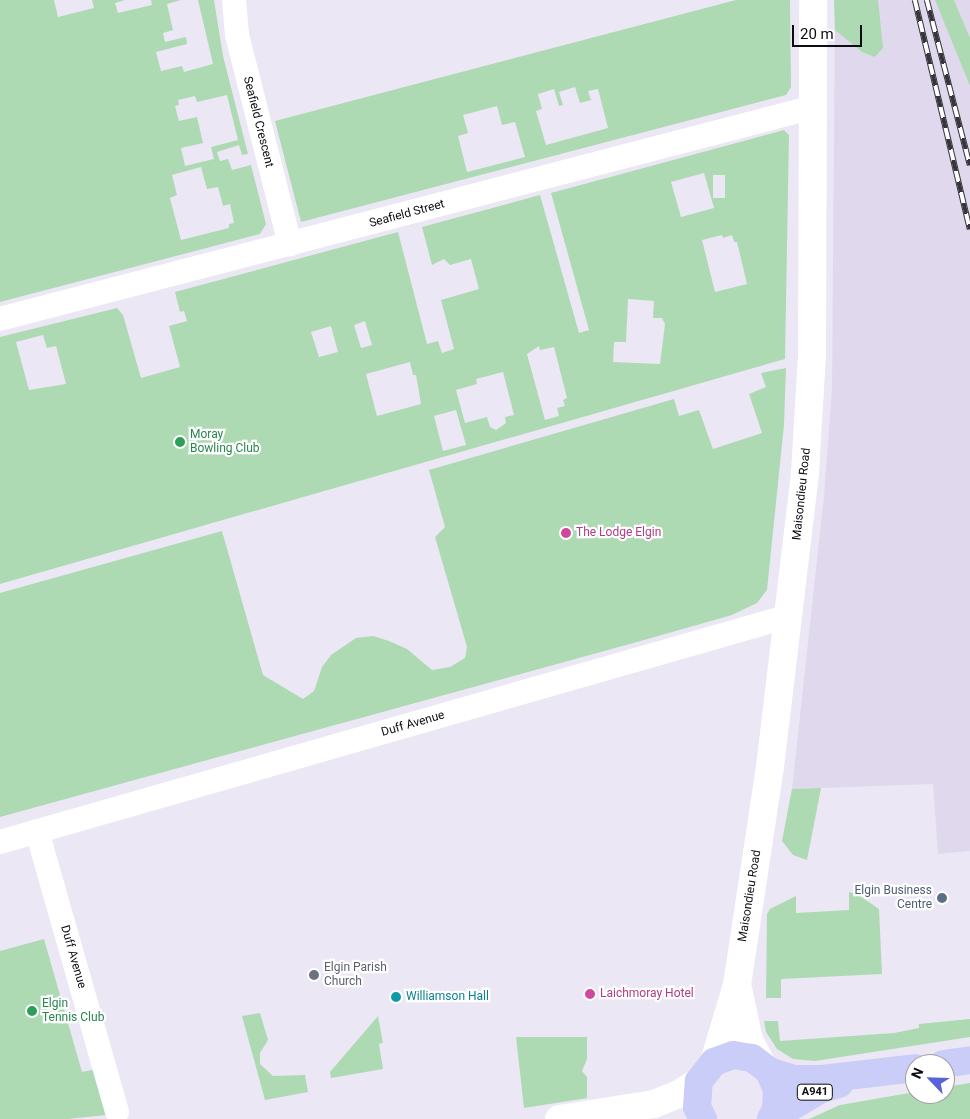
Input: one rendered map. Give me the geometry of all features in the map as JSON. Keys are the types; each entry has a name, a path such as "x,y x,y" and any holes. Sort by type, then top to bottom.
{"main road":[{"path":"702,1119 697,1107 706,1071 733,1055 765,1067 778,1090 771,1119"},
{"path":"955,1062 970,1060"},
{"name":"A941","path":"765,1067 793,1079 864,1076 905,1070"},
{"name":"A941","path":"771,1119 821,1089 864,1076"}],"street":[{"name":"Seafield Crescent","path":"235,0 237,35 290,244"},
{"name":"Maisondieu Road","path":"706,1071 737,985 789,616 810,396 814,107 813,0"},
{"name":"Seafield Street","path":"0,319 814,107"},
{"name":"Duff Avenue","path":"0,842 789,616"},
{"name":"Duff Avenue","path":"37,831 117,1112"},
{"name":"Maisondieu Road","path":"737,985 749,1040 765,1067"},
{"path":"559,1119 654,1104 679,1094 706,1071"},
{"path":"654,1104 702,1119"}],"shaded area":[{"path":"850,0 970,0 970,851 938,854 933,784 792,789 824,496 832,389 835,10"}],"green space":[{"path":"0,0 54,0 58,17 94,8 92,0 125,0 115,3 118,13 152,5 151,0 181,0 167,4 173,30 163,33 165,42 186,37 187,44 156,52 161,71 182,66 184,72 213,64 198,0 214,0 223,56 248,154 242,155 239,145 217,152 220,161 228,159 232,170 251,165 266,224 260,234 0,302","holes":["227,95 238,140 211,147 214,159 185,166 181,148 203,143 197,117 179,121 175,106 179,105 178,100 195,96 197,102","201,167 207,189 218,187 223,206 230,204 234,223 229,224 229,228 181,240 170,198 177,195 172,175"]},
{"path":"736,0 790,0 791,87 786,95 301,222 275,121","holes":["575,87 580,103 591,100 588,91 598,89 608,128 546,145 536,111 542,109 538,94 554,89 559,106 563,105 559,92","497,106 502,125 515,122 525,157 467,172 458,136 468,133 463,115"]},
{"path":"834,0 878,0 883,48 875,57 862,52 835,30"},
{"path":"935,0 954,0 970,38 970,86"},
{"path":"784,130 789,135 785,359 0,584 0,337 117,308 123,315 141,378 180,367 169,326 187,321 184,311 180,312 175,292 398,232 427,344 438,341 442,353 454,349 441,300 479,289 471,259 450,265 444,259 432,265 422,227 540,195 579,333 589,330 551,193","holes":["704,173 714,208 681,217 671,182","713,175 725,175 725,198 713,198","722,235 723,238 732,235 734,242 737,242 747,284 715,292 702,240","628,299 654,301 653,318 662,318 665,324 660,364 613,362 614,342 626,342","365,321 372,345 361,348 354,325","331,326 338,352 319,357 311,332","43,335 47,348 56,346 66,384 29,390 16,342","539,346 540,350 554,347 567,398 563,400 565,406 557,408 559,416 545,420 527,354","410,362 413,375 416,375 421,404 377,416 366,374","503,372 514,415 505,417 506,423 496,430 490,427 487,417 465,423 456,390 477,384 476,379","456,410 466,445 443,451 434,416"]},
{"path":"786,368 784,425 767,590 757,603 732,615 637,642 0,817 0,593 222,531 263,675 303,699 314,691 322,667 331,655 356,638 373,636 389,641 407,649 432,670 450,667 465,658 467,647 435,537 445,527 429,470 674,399 679,416 699,410 713,449 762,433 749,394 766,387 761,373"},
{"path":"821,788 807,860 793,855 782,841 792,789"},
{"path":"849,892 857,894 879,909 882,974 781,979 781,998 766,998 767,914 770,909 796,896 796,913 849,910"},
{"name":"Elgin Tennis Club","path":"44,939 82,1072 97,1069 107,1115 67,1119 0,1119 0,951"},
{"path":"260,1013 268,1040 260,1053 260,1064 273,1076 305,1075 308,1092 265,1100 242,1016"},
{"path":"378,1016 383,1043 379,1044 383,1069 331,1078 330,1072"},
{"path":"970,1019 970,1037 815,1061 793,1059 777,1049 766,1032 764,1021 778,1021 780,1041 894,1033 919,1028 919,1024"},
{"path":"516,1037 587,1037 587,1059 582,1071 587,1077 587,1098 524,1108"},
{"path":"970,1083 970,1119 809,1119 840,1105 905,1094 905,1104 955,1104 955,1085"}],"railway":[{"path":"915,0 970,229"},
{"path":"927,0 970,165"}],"place":[{"name":"Moray Bowling Club","path":"180,442"},
{"name":"The Lodge Elgin","path":"566,533"},
{"name":"Elgin Business Centre","path":"942,898"},
{"name":"Elgin Parish Church","path":"314,975"},
{"name":"Laichmoray Hotel","path":"590,994"},
{"name":"Williamson Hall","path":"396,997"},
{"name":"Elgin Tennis Club","path":"32,1011"}]}
